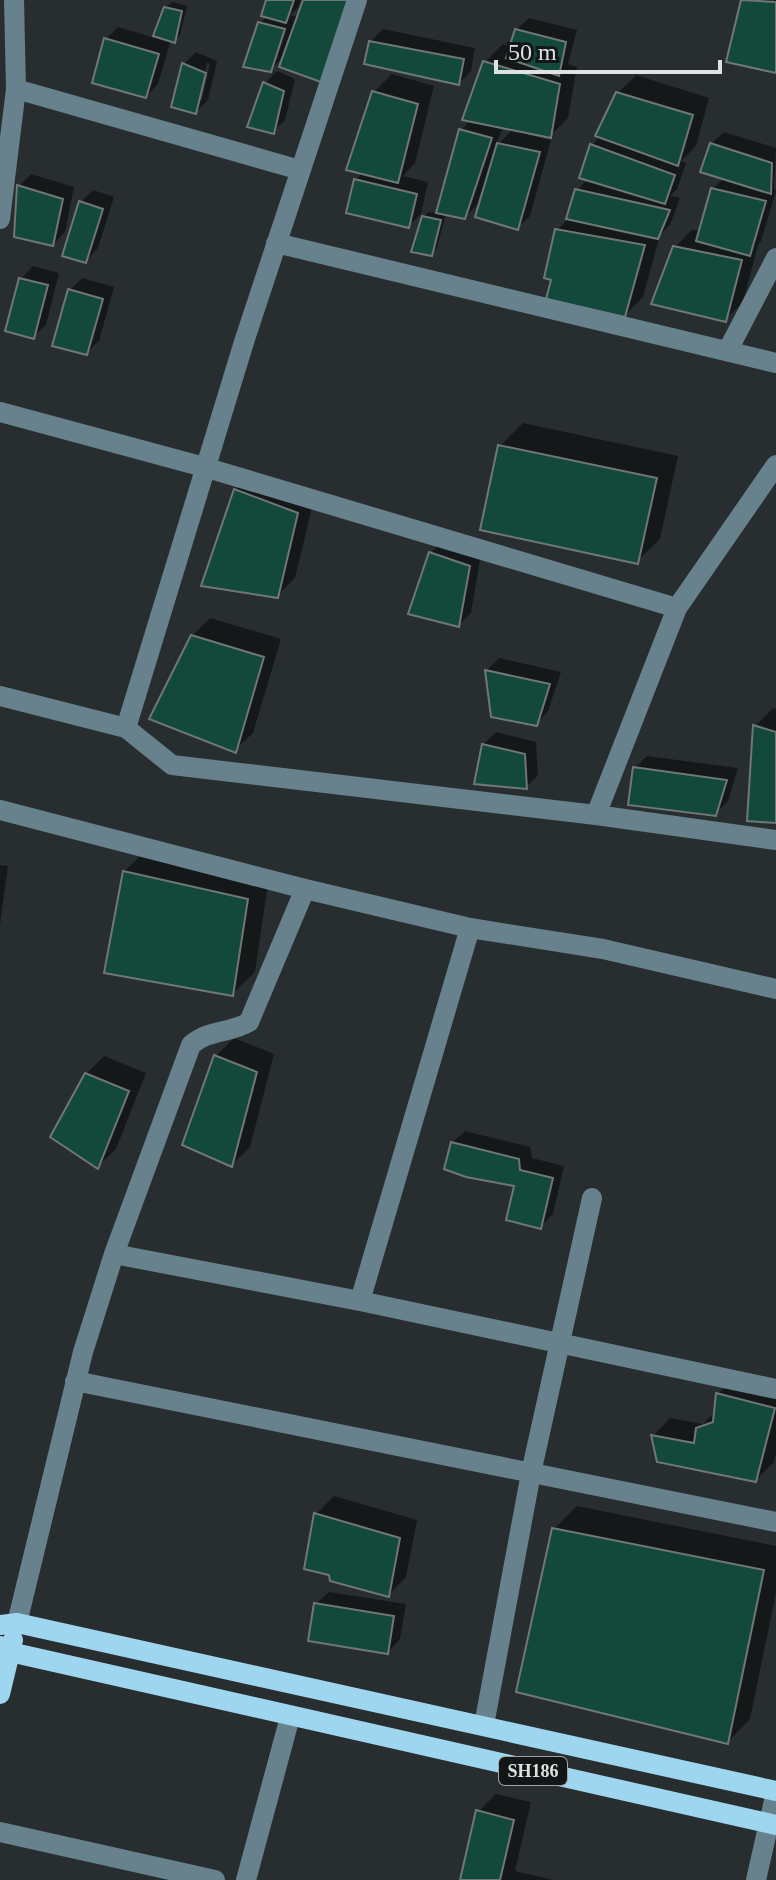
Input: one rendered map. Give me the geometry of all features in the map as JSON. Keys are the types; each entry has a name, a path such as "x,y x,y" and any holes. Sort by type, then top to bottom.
{"main road":[{"path":"0,1694 8,1624 484,1725 776,1792"},
{"name":"SH186","path":"5,1649 290,1717 772,1824"}],"street":[{"path":"0,219 16,89 14,0"},
{"path":"126,728 204,467 357,0"},
{"path":"16,89 300,170"},
{"path":"276,243 776,363"},
{"path":"728,350 776,258"},
{"path":"0,412 204,467 677,608"},
{"path":"596,815 677,608 776,465"},
{"path":"0,696 126,728 172,765 596,815 776,840"},
{"path":"0,810 470,928 603,949 776,989"},
{"path":"8,1624 75,1381 114,1254 191,1045 200,1037 216,1032 233,1032 249,1022 305,889"},
{"path":"360,1301 470,928"},
{"path":"484,1725 531,1473 592,1198"},
{"path":"114,1254 360,1301 776,1389"},
{"path":"75,1381 776,1522"},
{"path":"246,1880 290,1717"},
{"path":"756,1880 772,1824 776,1792"},
{"path":"0,1832 215,1880"}],"building":[{"path":"266,0 294,0 286,23 261,16"},
{"path":"303,0 349,0 321,82 279,67"},
{"path":"741,0 776,2 776,73 726,62"},
{"path":"164,7 182,11 175,43 153,36"},
{"path":"258,22 285,29 271,72 243,67"},
{"path":"515,29 566,42 559,76 506,58"},
{"path":"104,38 159,54 146,98 92,83"},
{"path":"369,41 464,59 459,85 364,64"},
{"path":"483,61 560,84 551,138 462,120"},
{"path":"182,63 206,73 196,114 171,107"},
{"path":"263,82 284,91 274,134 247,127"},
{"path":"372,91 418,104 398,183 346,170"},
{"path":"616,92 693,115 678,166 595,136"},
{"path":"459,129 492,138 465,219 436,213"},
{"path":"497,143 540,152 518,230 475,217"},
{"path":"710,143 772,163 771,194 700,172"},
{"path":"590,144 675,175 665,204 579,178"},
{"path":"354,179 417,194 409,228 346,213"},
{"path":"17,185 63,199 53,246 14,237"},
{"path":"711,188 766,201 750,256 696,241"},
{"path":"575,189 670,210 658,239 566,219"},
{"path":"79,201 103,209 86,263 62,256"},
{"path":"422,216 441,220 432,256 411,252"},
{"path":"555,229 645,245 625,317 546,299 551,280 544,278"},
{"path":"673,246 742,260 726,322 651,304"},
{"path":"19,278 48,285 34,339 5,331"},
{"path":"68,289 103,299 87,355 52,346"},
{"path":"498,445 657,478 638,564 480,530"},
{"path":"234,489 298,513 278,598 201,586"},
{"path":"429,552 470,566 459,627 408,614"},
{"path":"191,635 264,657 236,753 149,719"},
{"path":"485,670 550,684 537,726 491,717"},
{"path":"753,725 776,732 776,823 747,821"},
{"path":"482,744 525,754 527,789 474,784"},
{"path":"633,767 727,780 716,816 628,805"},
{"path":"123,871 248,899 233,996 104,973"},
{"path":"214,1055 257,1072 232,1167 182,1145"},
{"path":"85,1073 129,1091 98,1169 50,1137"},
{"path":"451,1142 519,1159 520,1170 553,1178 541,1229 506,1220 514,1186 466,1177 444,1169"},
{"path":"716,1393 775,1408 756,1482 657,1462 651,1435 694,1443 696,1428 713,1422"},
{"path":"314,1513 400,1538 389,1597 330,1581 329,1575 304,1569"},
{"path":"552,1528 764,1570 728,1744 516,1692"},
{"path":"314,1603 394,1616 388,1654 308,1641"},
{"path":"476,1810 514,1820 500,1880 460,1880"}]}
